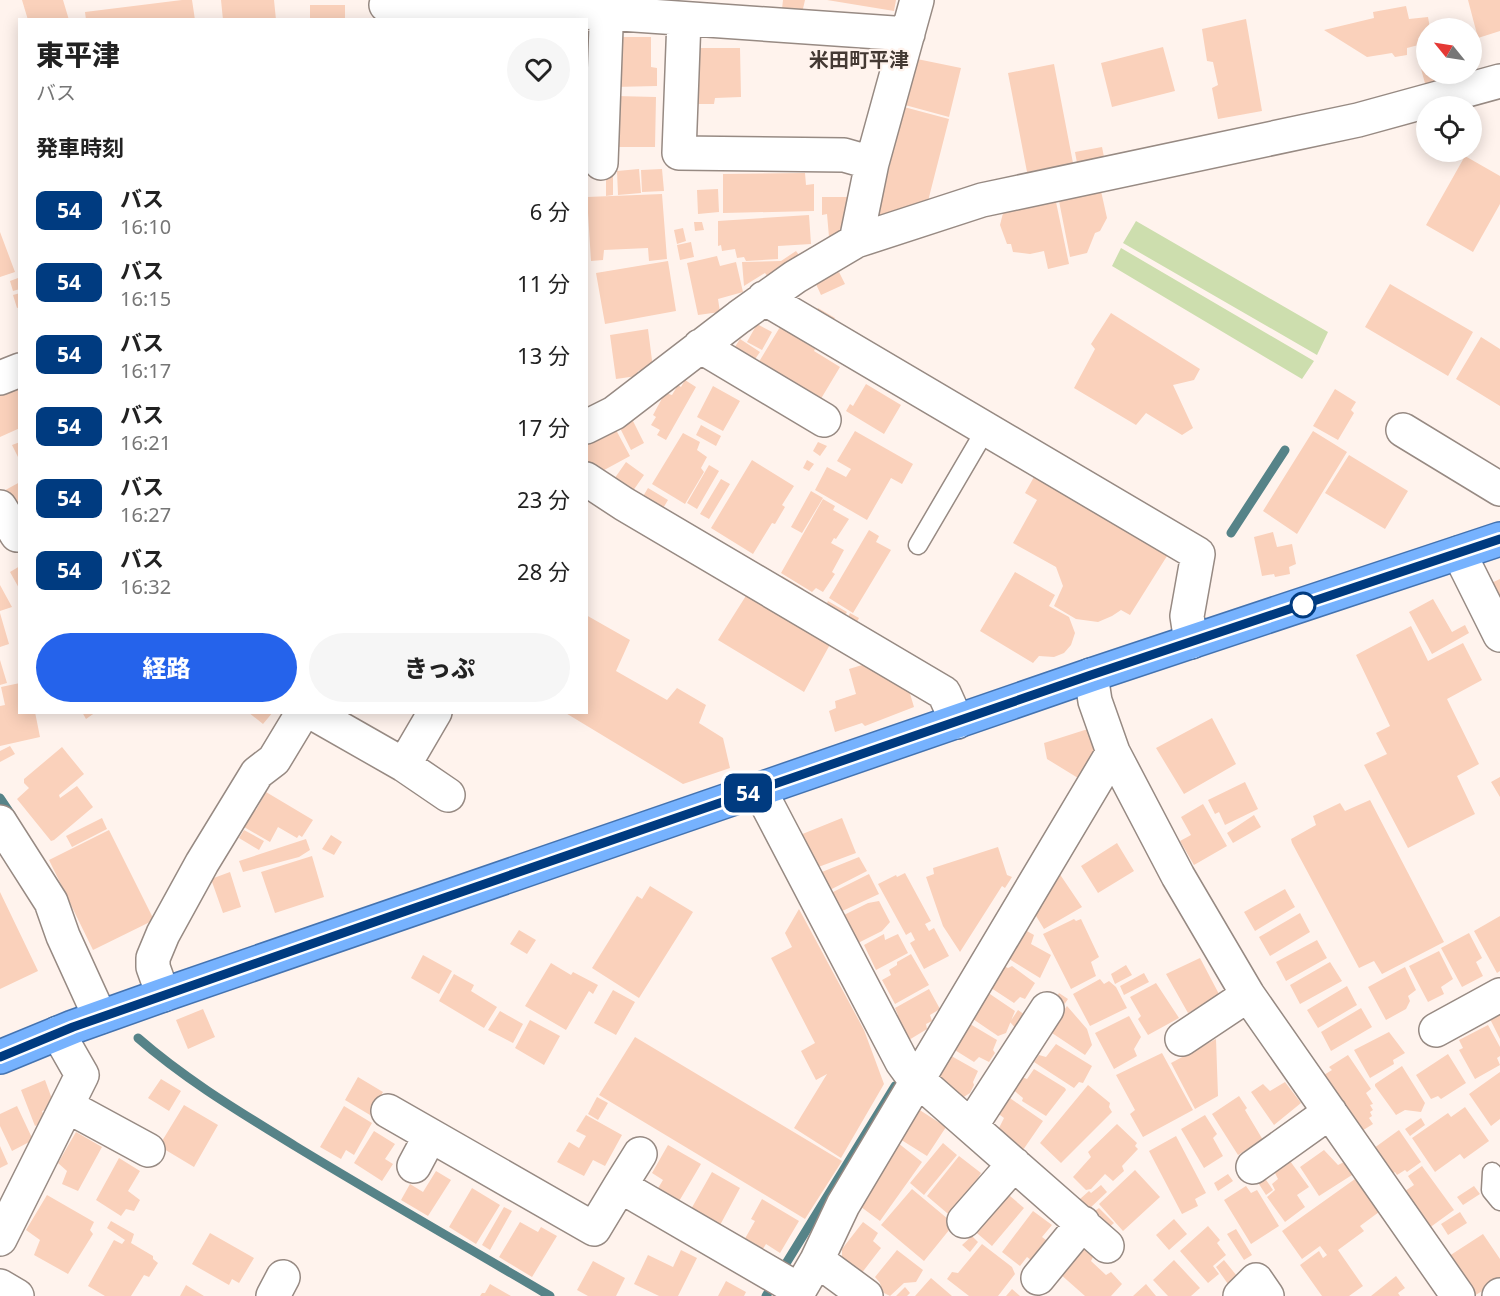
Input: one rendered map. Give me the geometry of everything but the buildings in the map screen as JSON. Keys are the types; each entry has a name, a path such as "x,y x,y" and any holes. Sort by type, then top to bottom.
{"highway":[{"path":"0,1057 100,1017 759,789 1091,675 1500,539"}],"street":[{"path":"856,242 872,163 916,0"},
{"path":"387,8 606,6 684,19 908,34"},
{"path":"596,143 606,6"},
{"path":"684,19 680,153 844,155 872,163"},
{"path":"588,426 614,413 700,346 795,277 856,242 982,200 1358,120 1500,81"},
{"path":"765,298 1198,554 1186,616 1191,642"},
{"path":"700,346 824,420"},
{"path":"0,378 18,371"},
{"path":"1403,430 1500,489"},
{"path":"588,480 624,504 944,693 957,722"},
{"path":"0,507 12,538"},
{"path":"1460,553 1500,635"},
{"path":"1091,675 1095,701 1113,752 1178,876 1248,995 1458,1296"},
{"path":"163,995 153,967 153,958 163,934 202,863 257,773 274,760 302,714"},
{"path":"314,714 404,765 448,795"},
{"path":"404,765 434,714"},
{"path":"620,1186 785,1284 817,1260 910,1072 1113,752"},
{"path":"759,789 910,1072 1107,1246"},
{"path":"0,822 51,902 63,936 100,1017"},
{"path":"1182,1039 1248,995"},
{"path":"1436,1030 1500,995"},
{"path":"971,1126 1047,1009"},
{"path":"0,1239 82,1075 58,1033"},
{"path":"67,1106 148,1150"},
{"path":"388,1112 590,1236 640,1154"},
{"path":"1253,1167 1330,1113"},
{"path":"414,1166 430,1136"},
{"path":"964,1221 1014,1164"},
{"path":"1038,1278 1083,1223"},
{"path":"817,1260 866,1296"},
{"path":"1240,1296 1256,1280 1267,1296"},
{"path":"0,1286 18,1296"}],"lane":[{"path":"918,545 986,429"},
{"path":"1492,1172 1491,1190 1500,1201"}],"green space":[{"path":"1136,221 1328,332 1317,355 1123,243"},
{"path":"1121,248 1314,361 1302,379 1112,266"}],"waterway":[{"path":"1231,533 1285,450"},
{"path":"0,798 12,816"},
{"path":"138,1038 194,1082 254,1121 550,1296"},
{"path":"766,1296 895,1086"}],"bus line":[{"name":"54","path":"0,1057 73,1027 406,911 1091,675 1500,539"}],"district":[{"name":"米田町平津","path":"859,59"}]}
